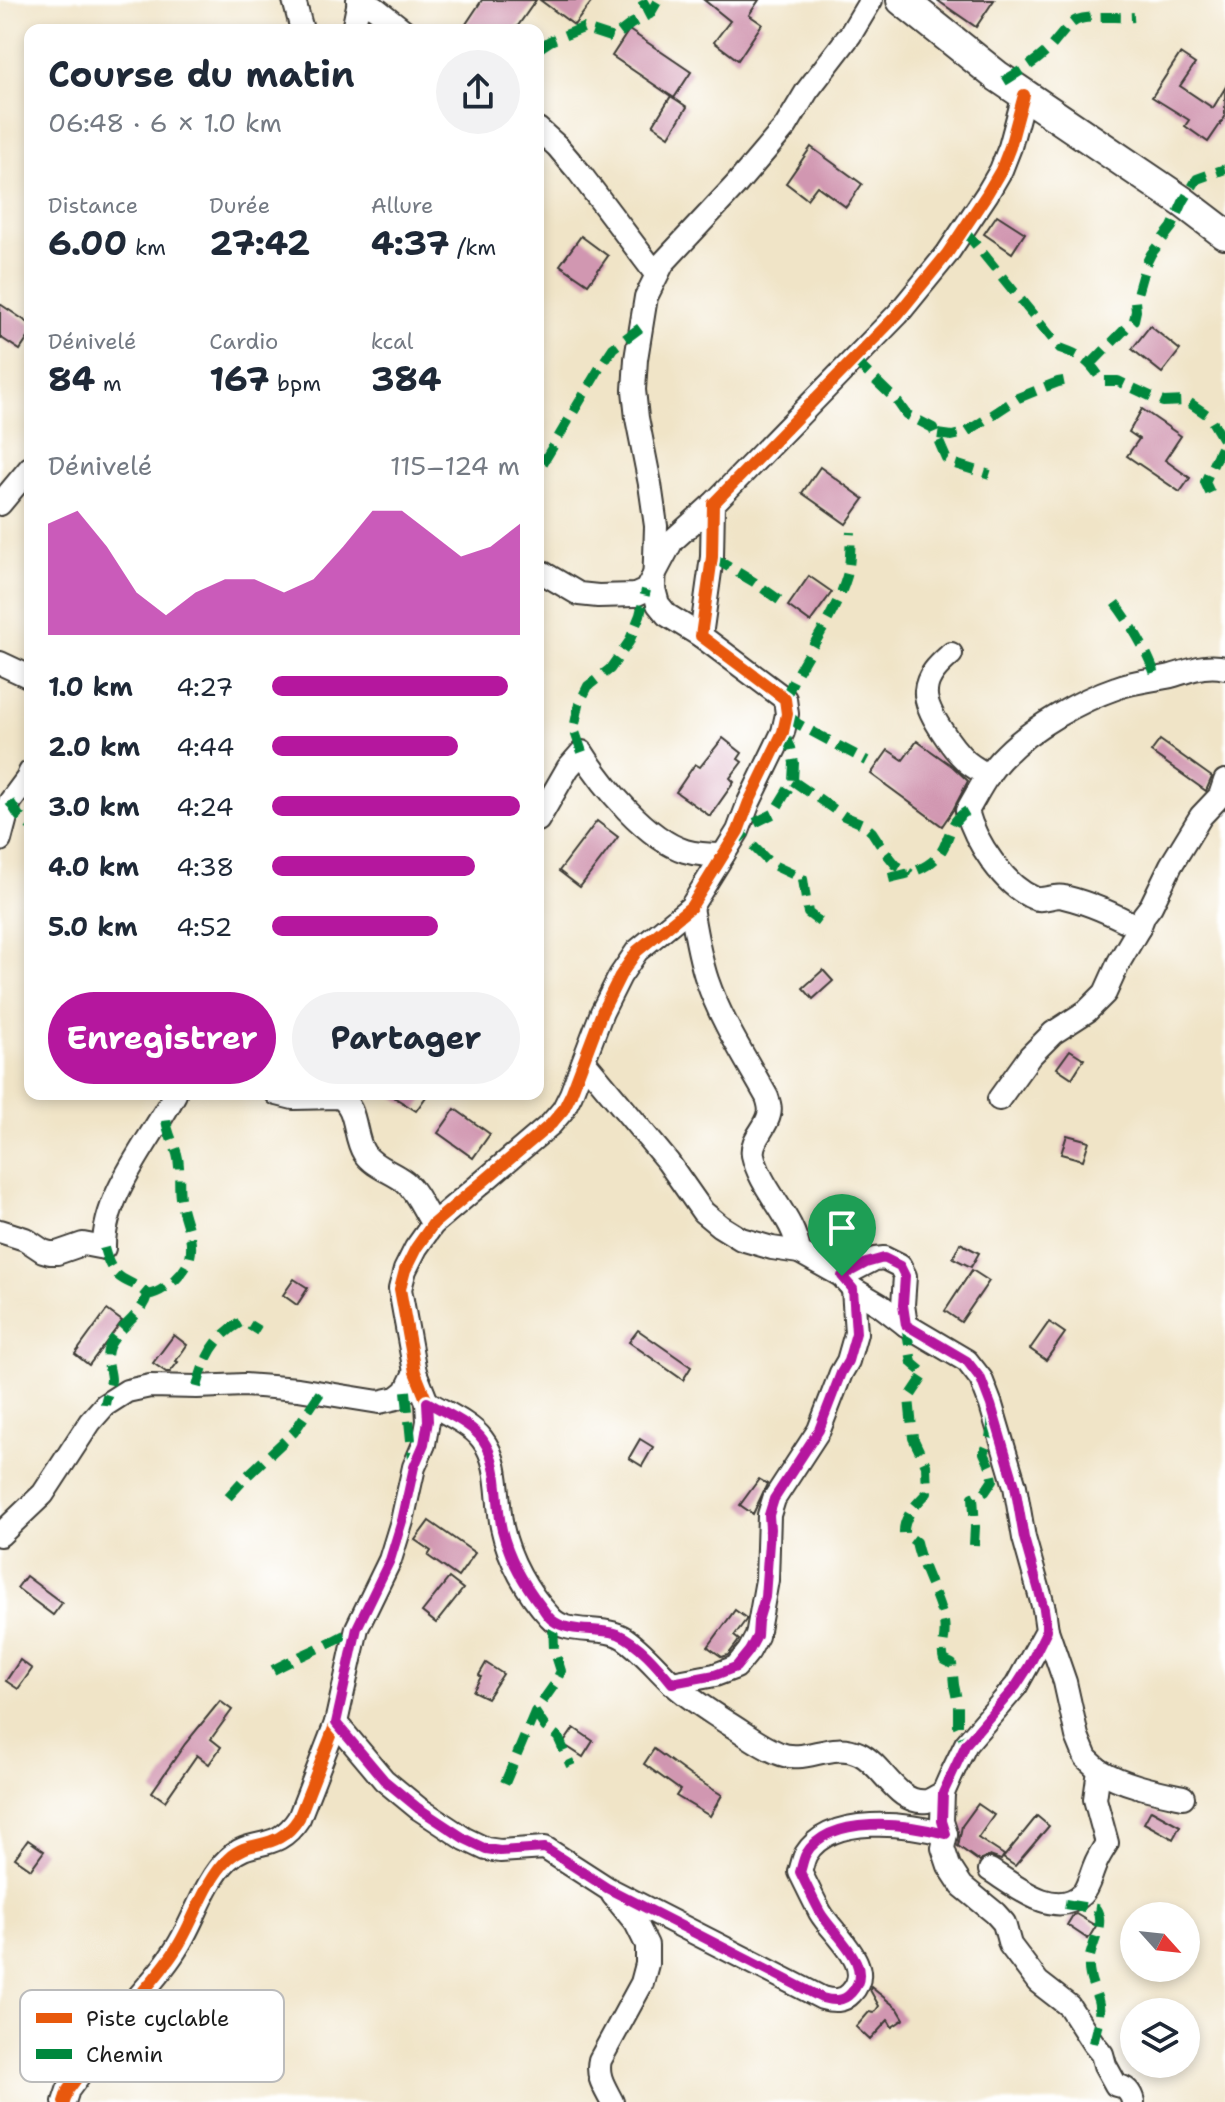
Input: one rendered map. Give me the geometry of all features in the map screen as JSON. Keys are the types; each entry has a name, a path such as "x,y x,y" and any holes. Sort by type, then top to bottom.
{"street":[{"path":"294,0 300,24"},
{"path":"354,24 358,0 375,8 395,24"},
{"path":"144,1990 178,1946 217,1872 228,1858 241,1850 279,1840 291,1831 336,1723 357,1628 390,1560 428,1421 427,1402 415,1372 400,1289 416,1248 433,1224 551,1124 563,1110 602,1012 620,976 637,951 691,907 738,831 783,732 787,714 785,699 701,636 667,615 658,604 654,589 656,526 637,418 634,390 636,359 646,297 663,263 786,126 871,0"},
{"path":"902,0 997,76 1225,234"},
{"path":"544,574 579,594 635,595 646,590 672,541 713,504 890,323 947,254 1001,170 1024,95"},
{"path":"544,134 579,172 656,274"},
{"path":"0,504 24,475"},
{"path":"701,636 712,557 713,504"},
{"path":"672,541 712,557"},
{"path":"951,654 928,681 925,693 929,709 964,759 988,776"},
{"path":"0,663 24,674"},
{"path":"1139,928 1060,895 1038,900 1017,887 996,868 983,848 967,811 1004,756 1067,710 1116,688 1197,668 1225,668"},
{"path":"544,810 568,768 582,752 617,800 662,840 703,855 723,855"},
{"path":"999,1099 1030,1056 1053,1033 1087,1011 1105,993 1171,865 1201,816 1220,796 1225,781"},
{"path":"0,840 10,802 24,783"},
{"path":"691,907 702,967 712,995 767,1097 769,1117 757,1138 753,1153 769,1191 797,1237 799,1252"},
{"path":"584,1061 668,1162 703,1212 720,1226 741,1239 799,1252 906,1325 967,1361 981,1379 995,1417 1015,1486 1024,1538 1047,1630 1086,1758 1111,1777 1183,1797"},
{"path":"0,1231 25,1239 50,1253 83,1244 104,1248 106,1222 115,1198 172,1100"},
{"path":"344,1100 364,1153 408,1184 433,1224"},
{"path":"847,1282 866,1263 884,1258 900,1266 905,1276 903,1305 906,1325"},
{"path":"672,1683 715,1675 736,1667 757,1636 767,1580 769,1515 774,1499 819,1430 848,1361 856,1333 847,1282"},
{"path":"0,1535 43,1494 90,1422 114,1397 127,1391 150,1386 244,1385 298,1389 379,1402 397,1398 406,1391 415,1372"},
{"path":"427,1402 482,1438 491,1455 502,1528 511,1558 524,1583 553,1621 574,1628 619,1635 636,1646 672,1683 694,1700 779,1754 796,1758 838,1749 859,1754 878,1767 895,1789 911,1799 928,1801 943,1793"},
{"path":"1047,1630 1016,1686 966,1744 943,1793 942,1821 946,1834 943,1848 949,1866 962,1886 1004,1923 1010,1945 1038,1982 1069,2006 1102,2054 1116,2085 1130,2092 1133,2102"},
{"path":"336,1723 384,1780 418,1808 465,1839 486,1849 500,1851 545,1848 607,1888 822,1998 834,2001 848,1997 857,1987 859,1967 849,1948 822,1915 800,1872 805,1854 834,1831 855,1827 899,1825 946,1834"},
{"path":"990,1870 1030,1894 1057,1905 1065,1904 1083,1893 1107,1843 1095,1799 1099,1770"},
{"path":"607,1888 636,1923 647,1945 647,1964 642,1983 600,2060 600,2079 612,2102"},
{"path":"64,2102 74,2082"}],"building":[{"path":"482,0 536,0 519,24 466,24"},
{"path":"540,0 593,0 574,25"},
{"path":"704,0 759,0 749,15 762,24 738,60 714,42 730,21"},
{"path":"937,0 994,0 976,27"},
{"path":"629,30 691,72 674,98 612,56"},
{"path":"1180,54 1195,64 1180,86 1213,108 1225,88 1225,117 1208,142 1185,126 1189,120 1152,97"},
{"path":"671,96 687,107 669,136 653,125"},
{"path":"811,147 862,184 846,207 817,186 807,199 786,183"},
{"path":"997,215 1025,233 1012,253 984,234"},
{"path":"581,236 608,256 588,284 560,265"},
{"path":"0,304 24,320 24,344 20,350 0,337"},
{"path":"1150,326 1180,350 1162,373 1132,349"},
{"path":"1142,409 1181,436 1165,460 1190,478 1180,492 1127,456 1139,439 1129,432"},
{"path":"820,467 864,499 846,524 802,493"},
{"path":"809,576 832,592 810,622 788,606"},
{"path":"723,738 742,753 738,759 742,762 730,778 734,782 710,816 676,792 695,764 700,767"},
{"path":"1160,740 1212,777 1206,791 1151,752"},
{"path":"917,741 968,781 942,826 871,774 888,750 903,760"},
{"path":"597,821 618,837 580,887 559,871"},
{"path":"823,970 833,981 813,999 803,988"},
{"path":"1070,1050 1084,1059 1072,1078 1057,1068"},
{"path":"399,1100 424,1100 416,1111"},
{"path":"455,1109 490,1134 473,1158 438,1133"},
{"path":"1067,1135 1089,1141 1083,1160 1061,1154"},
{"path":"838,1226 867,1243 863,1250 842,1260 827,1251 832,1244 828,1242"},
{"path":"960,1243 979,1253 971,1267 953,1258"},
{"path":"972,1270 989,1281 961,1322 945,1311"},
{"path":"294,1279 308,1288 297,1305 283,1295"},
{"path":"107,1310 122,1321 89,1365 75,1354"},
{"path":"1049,1322 1065,1333 1046,1360 1030,1349"},
{"path":"638,1330 691,1367 683,1380 629,1342"},
{"path":"174,1335 187,1345 178,1362 170,1372 166,1372 153,1363"},
{"path":"640,1439 653,1447 642,1466 629,1458"},
{"path":"759,1479 767,1484 753,1514 740,1505"},
{"path":"429,1521 475,1553 458,1577 428,1556 431,1551 415,1540"},
{"path":"26,1576 62,1603 53,1615 17,1588"},
{"path":"449,1578 463,1589 436,1623 422,1612"},
{"path":"735,1610 746,1620 734,1636 739,1640 728,1655 722,1657 708,1647"},
{"path":"20,1660 32,1669 18,1689 6,1681"},
{"path":"486,1663 503,1674 487,1698 473,1691"},
{"path":"220,1701 232,1710 211,1739 221,1747 209,1764 197,1755 165,1801 152,1792"},
{"path":"574,1728 593,1741 583,1757 563,1744"},
{"path":"654,1749 722,1795 710,1816 676,1796 680,1790 644,1764"},
{"path":"978,1804 994,1815 978,1838 1004,1855 1001,1860 990,1856 979,1861 958,1846 962,1826"},
{"path":"1151,1810 1180,1826 1173,1839 1144,1823"},
{"path":"1037,1816 1049,1826 1015,1866 1003,1858"},
{"path":"28,1840 44,1851 31,1869 15,1858"},
{"path":"1076,1914 1096,1926 1088,1939 1067,1925"},
{"path":"871,1987 898,2009 904,2019 892,2027 888,2020 870,2040 856,2027 879,2006"}],"marked path":[{"path":"642,0 650,14"},
{"path":"544,45 583,28 613,38 650,14 658,0"},
{"path":"1004,81 1041,56 1077,20 1134,17"},
{"path":"1091,364 1134,320 1135,301 1145,266 1172,227 1197,179 1225,169"},
{"path":"964,230 1060,348 1085,360 1102,381 1118,381 1163,402 1187,401 1209,416 1224,441 1205,482 1211,495"},
{"path":"544,461 613,348 640,328"},
{"path":"854,360 897,401 906,414 933,428 946,458 990,475"},
{"path":"938,434 952,436 965,433 1018,398 1073,379"},
{"path":"785,699 841,592 849,565 851,532"},
{"path":"712,557 782,602"},
{"path":"582,752 574,729 579,704 588,686 610,669 629,642 646,590"},
{"path":"1115,603 1139,639 1156,678"},
{"path":"787,714 798,724 867,761"},
{"path":"783,732 791,748 793,781 773,814 738,831 771,864 803,879 808,913 825,926"},
{"path":"793,781 844,816 863,824 896,865 911,874"},
{"path":"10,802 24,821"},
{"path":"889,878 915,871 937,857 956,821 967,811"},
{"path":"147,1295 175,1280 184,1270 191,1250 180,1198 178,1159 166,1112"},
{"path":"104,1248 109,1264 117,1274 147,1295 140,1309 109,1347 107,1360 111,1380 105,1405"},
{"path":"197,1387 207,1358 224,1335 241,1322 259,1331"},
{"path":"906,1325 912,1363 925,1374 909,1398 913,1438 926,1465 927,1493 908,1516 904,1533 916,1542 941,1612 945,1627 943,1655 944,1660 952,1664 958,1726 966,1744"},
{"path":"406,1391 413,1460"},
{"path":"228,1497 294,1432 320,1393"},
{"path":"974,1545 973,1497 985,1492 993,1480 984,1453 992,1430 991,1405"},
{"path":"505,1783 535,1712 561,1671 554,1649 553,1621"},
{"path":"273,1670 357,1628"},
{"path":"535,1712 545,1727 558,1737 571,1766"},
{"path":"1065,1904 1096,1909 1099,1915 1089,1963 1099,2010 1093,2043"}],"cycle path":[{"path":"145,1990 171,1957 206,1890 228,1859 246,1848 282,1836 299,1818 336,1723 357,1628 390,1560 428,1421 427,1402 415,1372 400,1289 416,1248 433,1224 551,1124 563,1110 602,1012 620,976 637,951 691,907 738,831 783,732 787,714 785,699 701,636 712,557 713,504 898,314 947,254 1001,170 1024,95"},
{"path":"64,2102 74,2082"}],"route":[{"path":"884,1258 900,1266 905,1276 903,1305 906,1325 967,1361 981,1379 1015,1486 1024,1538 1047,1630 1016,1686 966,1744 943,1793 942,1821 946,1834 890,1824 855,1827 834,1831 805,1854 800,1872 822,1915 849,1948 859,1967 857,1987 848,1997 834,2001 822,1998 607,1888 545,1848 500,1851 486,1849 465,1839 418,1808 384,1780 336,1723 357,1628 390,1560 414,1467 424,1444 427,1402 482,1438 491,1455 502,1528 511,1558 524,1583 553,1621 574,1628 619,1635 636,1646 672,1683 715,1675 736,1667 757,1636 765,1597 769,1515 774,1499 819,1430 848,1361 856,1333 853,1289 842,1276 875,1259 884,1258"}]}
